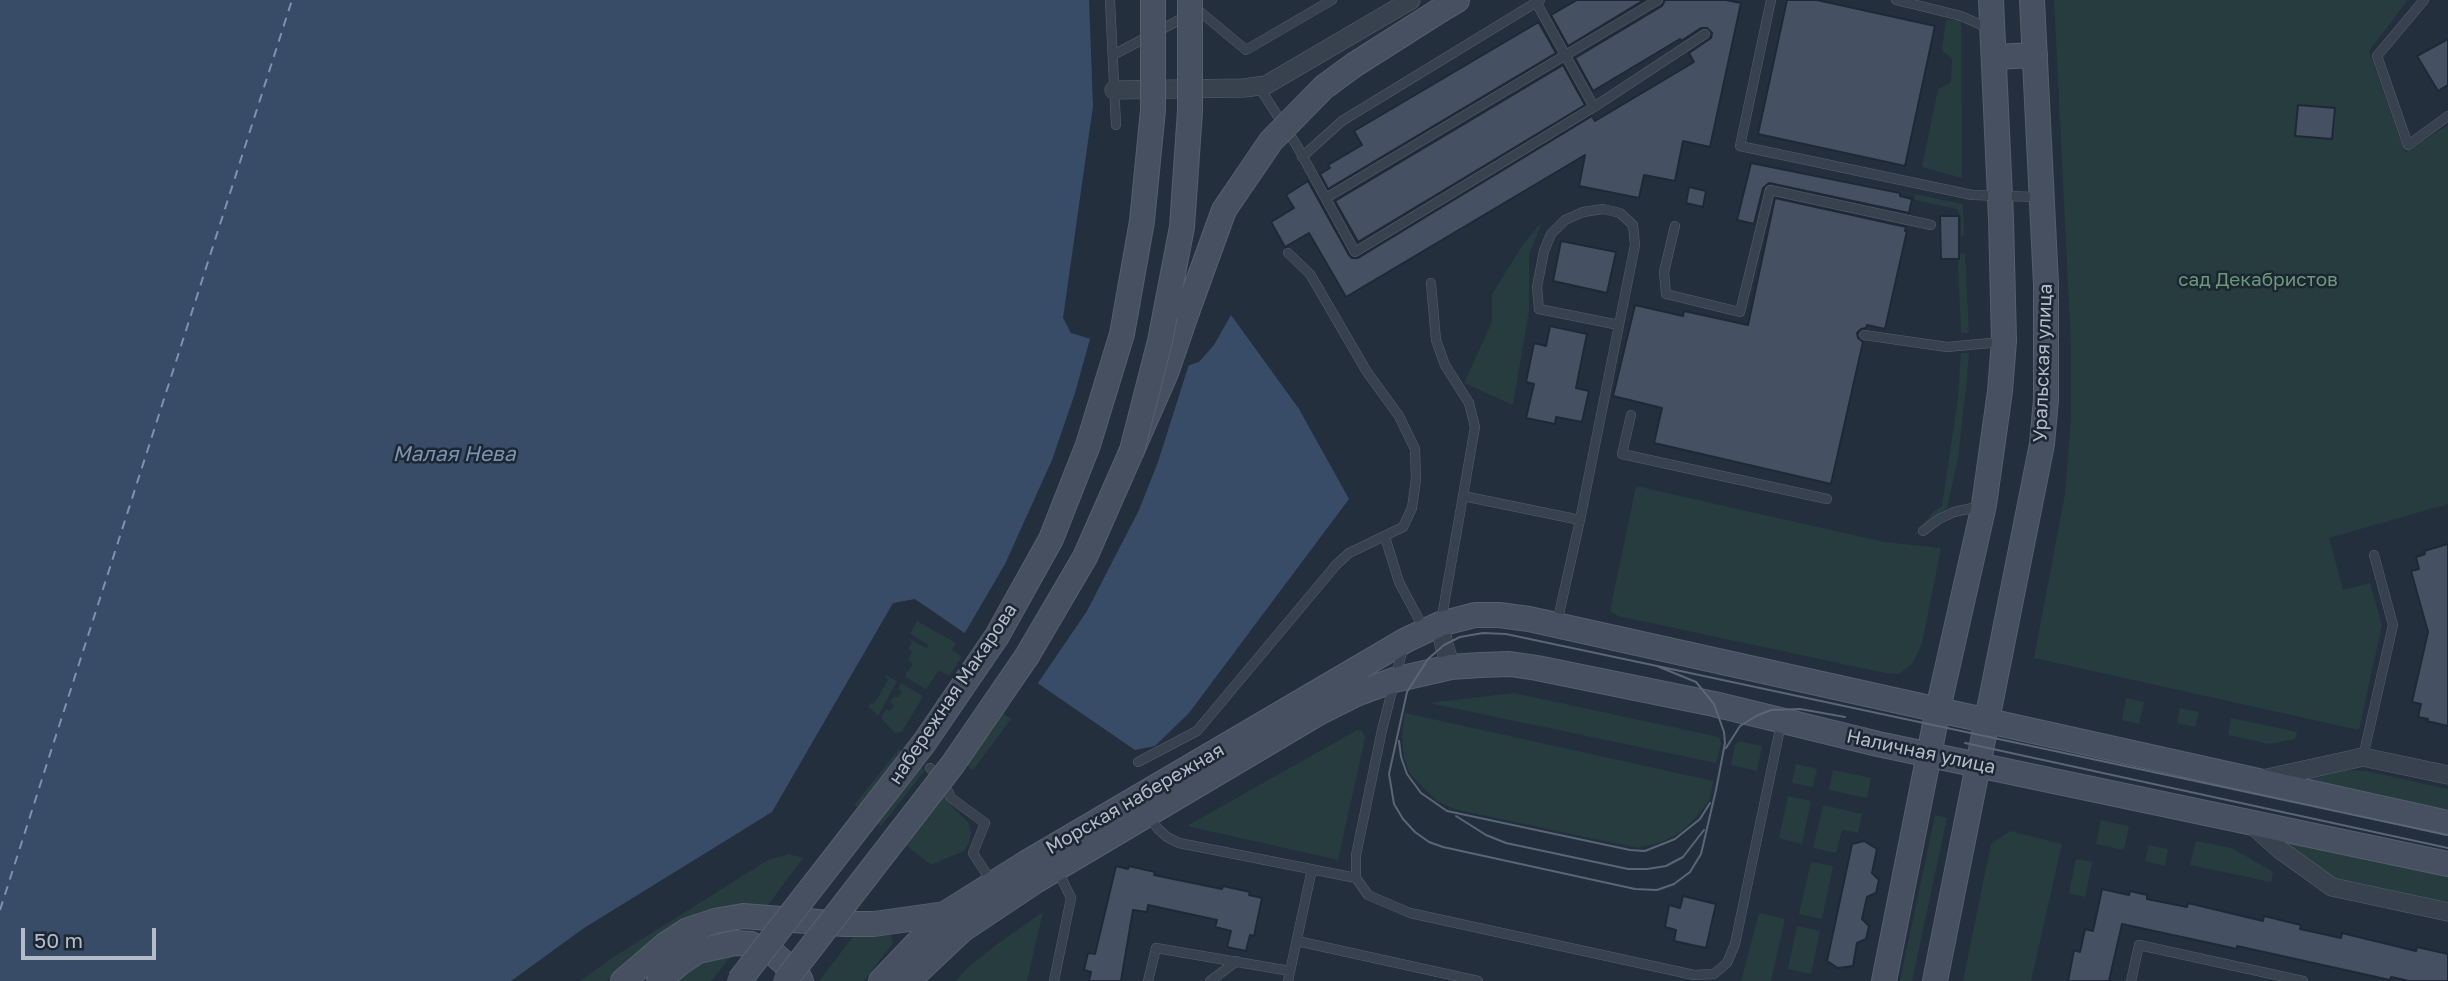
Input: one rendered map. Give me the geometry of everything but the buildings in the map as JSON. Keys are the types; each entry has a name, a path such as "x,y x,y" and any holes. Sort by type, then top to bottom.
{"main road":[{"name":"набережная Макарова","path":"738,981 924,743 998,636 1051,539 1088,445 1122,334 1142,221 1153,110 1153,0"},
{"name":"набережная Макарова","path":"785,981 953,764 1027,656 1085,557 1131,454 1160,341 1182,227 1190,111 1190,0"},
{"name":"Уральская улица","path":"1884,981 1938,709 1984,505 2000,391 2004,341 1991,0"},
{"name":"Уральская улица","path":"1935,981 2042,444 2047,342 2043,197 2032,0"},
{"path":"1131,454 1166,373 1224,210 1271,141 1324,87 1450,4"},
{"path":"1994,57 2035,55"},
{"path":"1424,631 1475,615 1499,615 1556,625 2448,823"},
{"name":"Морская набережная","path":"881,981 945,914 1424,631"},
{"name":"Наличная улица","path":"1394,680 1451,667 1510,664 1537,668 2448,864"},
{"name":"Морская набережная","path":"908,981 962,930 1056,867 1320,712 1356,694 1394,680"},
{"path":"623,981 665,945 688,930 715,921 743,916 874,924 945,914"},
{"path":"659,981 698,951 735,943 751,944 775,956 799,975 801,981"}],"street":[{"path":"1114,90 1259,87 1274,81 1411,0"},
{"path":"1424,631 1444,645 1451,667"},
{"path":"2255,781 2363,757 2448,775"},
{"path":"2248,821 2278,849 2332,887 2448,912"}],"lane":[{"path":"1110,0 1116,125"},
{"path":"1113,55 1198,9 1246,50 1332,0"},
{"path":"1326,198 1658,0"},
{"path":"1771,0 1740,146 1972,195 2043,197"},
{"path":"1896,0 1961,16 1992,30"},
{"path":"2424,0 2377,56 2408,145 2448,116"},
{"path":"1302,157 1342,121 1538,1 1594,107"},
{"path":"1259,87 1355,252 1594,107 1705,34"},
{"path":"1675,226 1664,272 1665,294 1740,312 1770,190 1931,225"},
{"path":"1556,625 1580,520 1619,325 1635,245 1633,225 1620,213 1603,209 1583,212 1565,220 1551,234 1544,251 1537,287 1539,309 1619,325"},
{"path":"1138,762 1197,731 1336,565 1349,553 1403,527 1412,508 1416,479 1415,449 1399,416 1367,372 1310,274 1288,253"},
{"path":"1430,283 1436,340 1445,365 1469,403 1475,427 1463,496 1424,631 1394,680 1358,843 1356,878 1368,895 1410,913 1694,975 1714,974 1727,963 1735,944 1781,721"},
{"path":"1864,335 1947,346 2004,341"},
{"path":"1631,415 1622,454 1827,499"},
{"path":"1463,496 1580,520"},
{"path":"1923,531 1954,512 1984,505"},
{"path":"1385,537 1399,582 1424,631"},
{"path":"2363,757 2393,625 2374,555"},
{"path":"930,768 942,779 951,798 985,823 973,853 993,884"},
{"path":"1147,813 1158,829 1178,843 1356,878"},
{"path":"1054,981 1071,898 1056,867"},
{"path":"1148,981 1156,948 1237,961 1289,976 1312,869"},
{"path":"1297,941 1478,981"},
{"path":"2131,981 2139,945 2303,981"},
{"path":"1210,981 1237,961"}],"green space":[{"name":"сад Декабристов","path":"2054,0 2408,0 2369,51 2405,152 2448,125 2448,504 2329,538 2343,590 2370,583 2382,625 2359,730 2034,658 2065,494 2071,421 2071,343"},
{"path":"1946,20 1961,20 1962,178 1922,167 1938,89 1951,82 1952,59 1942,50"},
{"path":"1771,165 1963,204 1964,236 1961,236 1961,217 1957,209 1915,200 1915,195"},
{"path":"1542,222 1529,254 1529,310 1513,405 1464,383 1492,322 1492,294 1524,243"},
{"path":"1965,253 1969,333 1961,333 1958,263 1960,254"},
{"path":"1961,353 1969,353 1967,378 1958,458 1947,508 1912,538 1934,511 1942,506 1958,398"},
{"path":"1636,486 1884,542 1941,548 1922,643 1913,663 1899,674 1885,673 1618,616 1610,611"},
{"path":"917,621 956,643 952,650 962,657 949,676 939,670 926,689 906,677 906,671 908,672 913,664 908,660 912,652 908,649 912,642 908,638 926,648 929,645 910,634"},
{"path":"886,675 897,681 878,716 868,706 870,703 874,704 888,680"},
{"path":"901,683 923,696 902,732 895,733 881,718 886,709 890,711 894,705 890,702 894,696 898,698 902,691 898,689"},
{"path":"1514,693 1719,737 1721,744 1716,763 1429,703"},
{"path":"2126,698 2144,702 2139,724 2122,720"},
{"path":"988,701 1011,719 973,770 950,752"},
{"path":"2180,708 2199,712 2195,727 2177,723"},
{"path":"1405,713 1713,781 1710,799 1681,832 1662,842 1638,848 1454,809 1437,801 1410,774 1404,758 1402,735"},
{"path":"2231,718 2297,732 2295,739 2269,744 2228,735"},
{"path":"1357,730 1362,731 1365,738 1338,860 1187,826"},
{"path":"1739,741 1762,746 1757,771 1731,765 1735,745"},
{"path":"899,749 925,770 881,826 854,805"},
{"path":"1796,764 1817,769 1813,787 1792,783"},
{"path":"1833,770 1871,778 1867,798 1829,790"},
{"path":"2366,771 2448,789 2448,815 2307,785 2300,774"},
{"path":"940,787 947,802 968,822 971,832 964,851 931,865 888,831"},
{"path":"1788,796 1811,801 1802,844 1779,838"},
{"path":"1823,805 1862,814 1858,833 1842,830 1836,853 1813,848"},
{"path":"1935,815 1947,818 1912,981 1900,981"},
{"path":"2101,820 2129,826 2124,850 2096,844"},
{"path":"2010,831 2062,844 2031,981 1963,981 1991,844"},
{"path":"2196,841 2232,848 2273,872 2271,882 2190,865"},
{"path":"2293,841 2448,874 2448,904 2335,880 2286,848 2288,843"},
{"path":"2149,845 2168,849 2165,866 2145,861"},
{"path":"789,854 803,858 765,909 639,954 607,981 580,981 768,860"},
{"path":"2076,859 2092,862 2085,897 2069,893"},
{"path":"1811,862 1833,866 1822,919 1799,914"},
{"path":"1043,912 1027,981 956,981 965,970 996,945"},
{"path":"1759,913 1785,919 1771,981 1741,981"},
{"path":"1797,926 1820,931 1811,974 1788,969"},
{"path":"856,933 890,934 893,943 864,981 819,981"},
{"path":"734,953 711,981 672,981 701,959"}],"water":[{"name":"Малая Нева","path":"0,0 1089,0 1093,106 1063,318 1071,333 1184,367 1199,362 1214,345 1231,315 1299,409 1349,499 1189,713 1155,746 1135,750 915,599 893,603 772,812 584,928 511,981 0,981"}],"pier":[{"path":"1091,335 1184,364 1190,361 1158,462 1139,510 1087,611 1036,686 963,636 1005,564 1052,460"}],"ferry route":[{"path":"0,910 292,0"}],"tram line":[{"path":"1657,666 1696,682 1714,704 1725,743 1701,854 1690,872 1674,884 1657,890 1635,889 1443,847 1429,842 1415,832 1394,804 1389,774 1407,692 1428,659 1444,645 1460,637 1483,633 1506,634 1657,666 2448,835"},
{"path":"1726,748 1740,726 1771,710 1800,709 1845,717"},
{"path":"1399,741 1407,774 1421,793 1447,811 1630,850 1645,851 1675,839 1700,819 1710,803"},
{"path":"1965,743 2448,848"},
{"path":"1456,816 1486,835 1506,843 1628,869 1666,866 1683,857 1704,830"}]}
